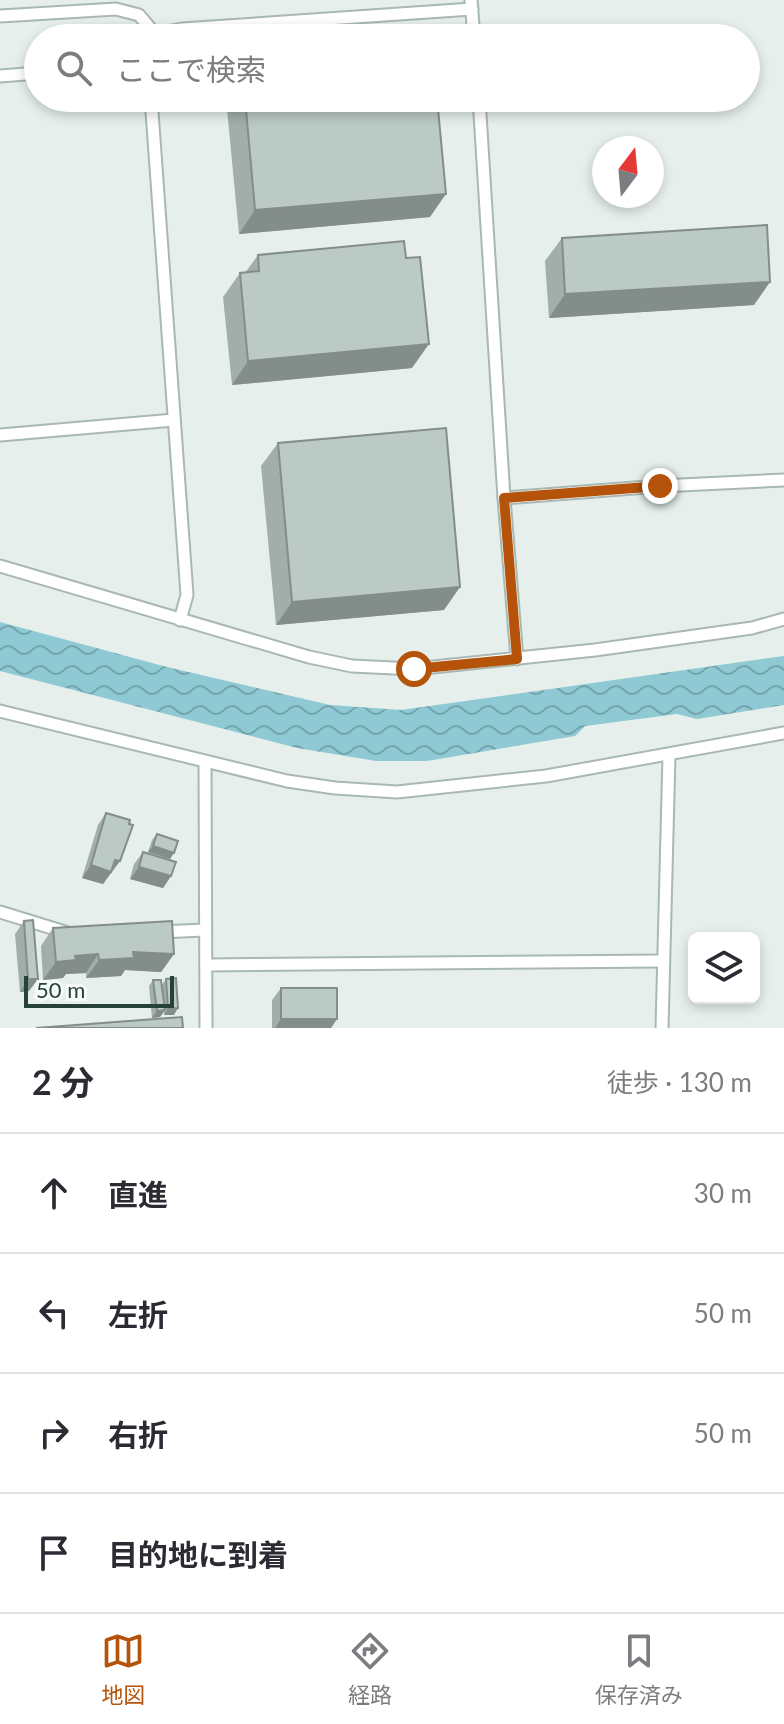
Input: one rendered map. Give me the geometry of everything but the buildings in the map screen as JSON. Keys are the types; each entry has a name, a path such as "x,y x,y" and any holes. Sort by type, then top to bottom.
{"lane":[{"path":"242,24 471,5"},
{"path":"0,16 116,9 139,15 145,24"},
{"path":"0,76 24,74"},
{"path":"152,112 187,595 180,620"},
{"path":"480,112 517,659"},
{"path":"0,435 174,420"},
{"path":"504,498 784,480"},
{"path":"0,566 309,657 352,666 414,669 517,659 752,628 784,619"},
{"path":"0,711 287,781 397,792 546,776 784,733"},
{"path":"662,1028 669,755"},
{"path":"205,762 206,1028"},
{"path":"0,912 76,933"},
{"path":"148,932 205,930"},
{"path":"206,965 663,961"}],"water":[{"path":"0,622 167,667 330,705 401,710 784,656 784,705 697,719 677,714 585,726 575,736 427,761 376,761 297,748 0,671"}],"route":[{"path":"414,669 517,659 504,498 660,486"}]}
